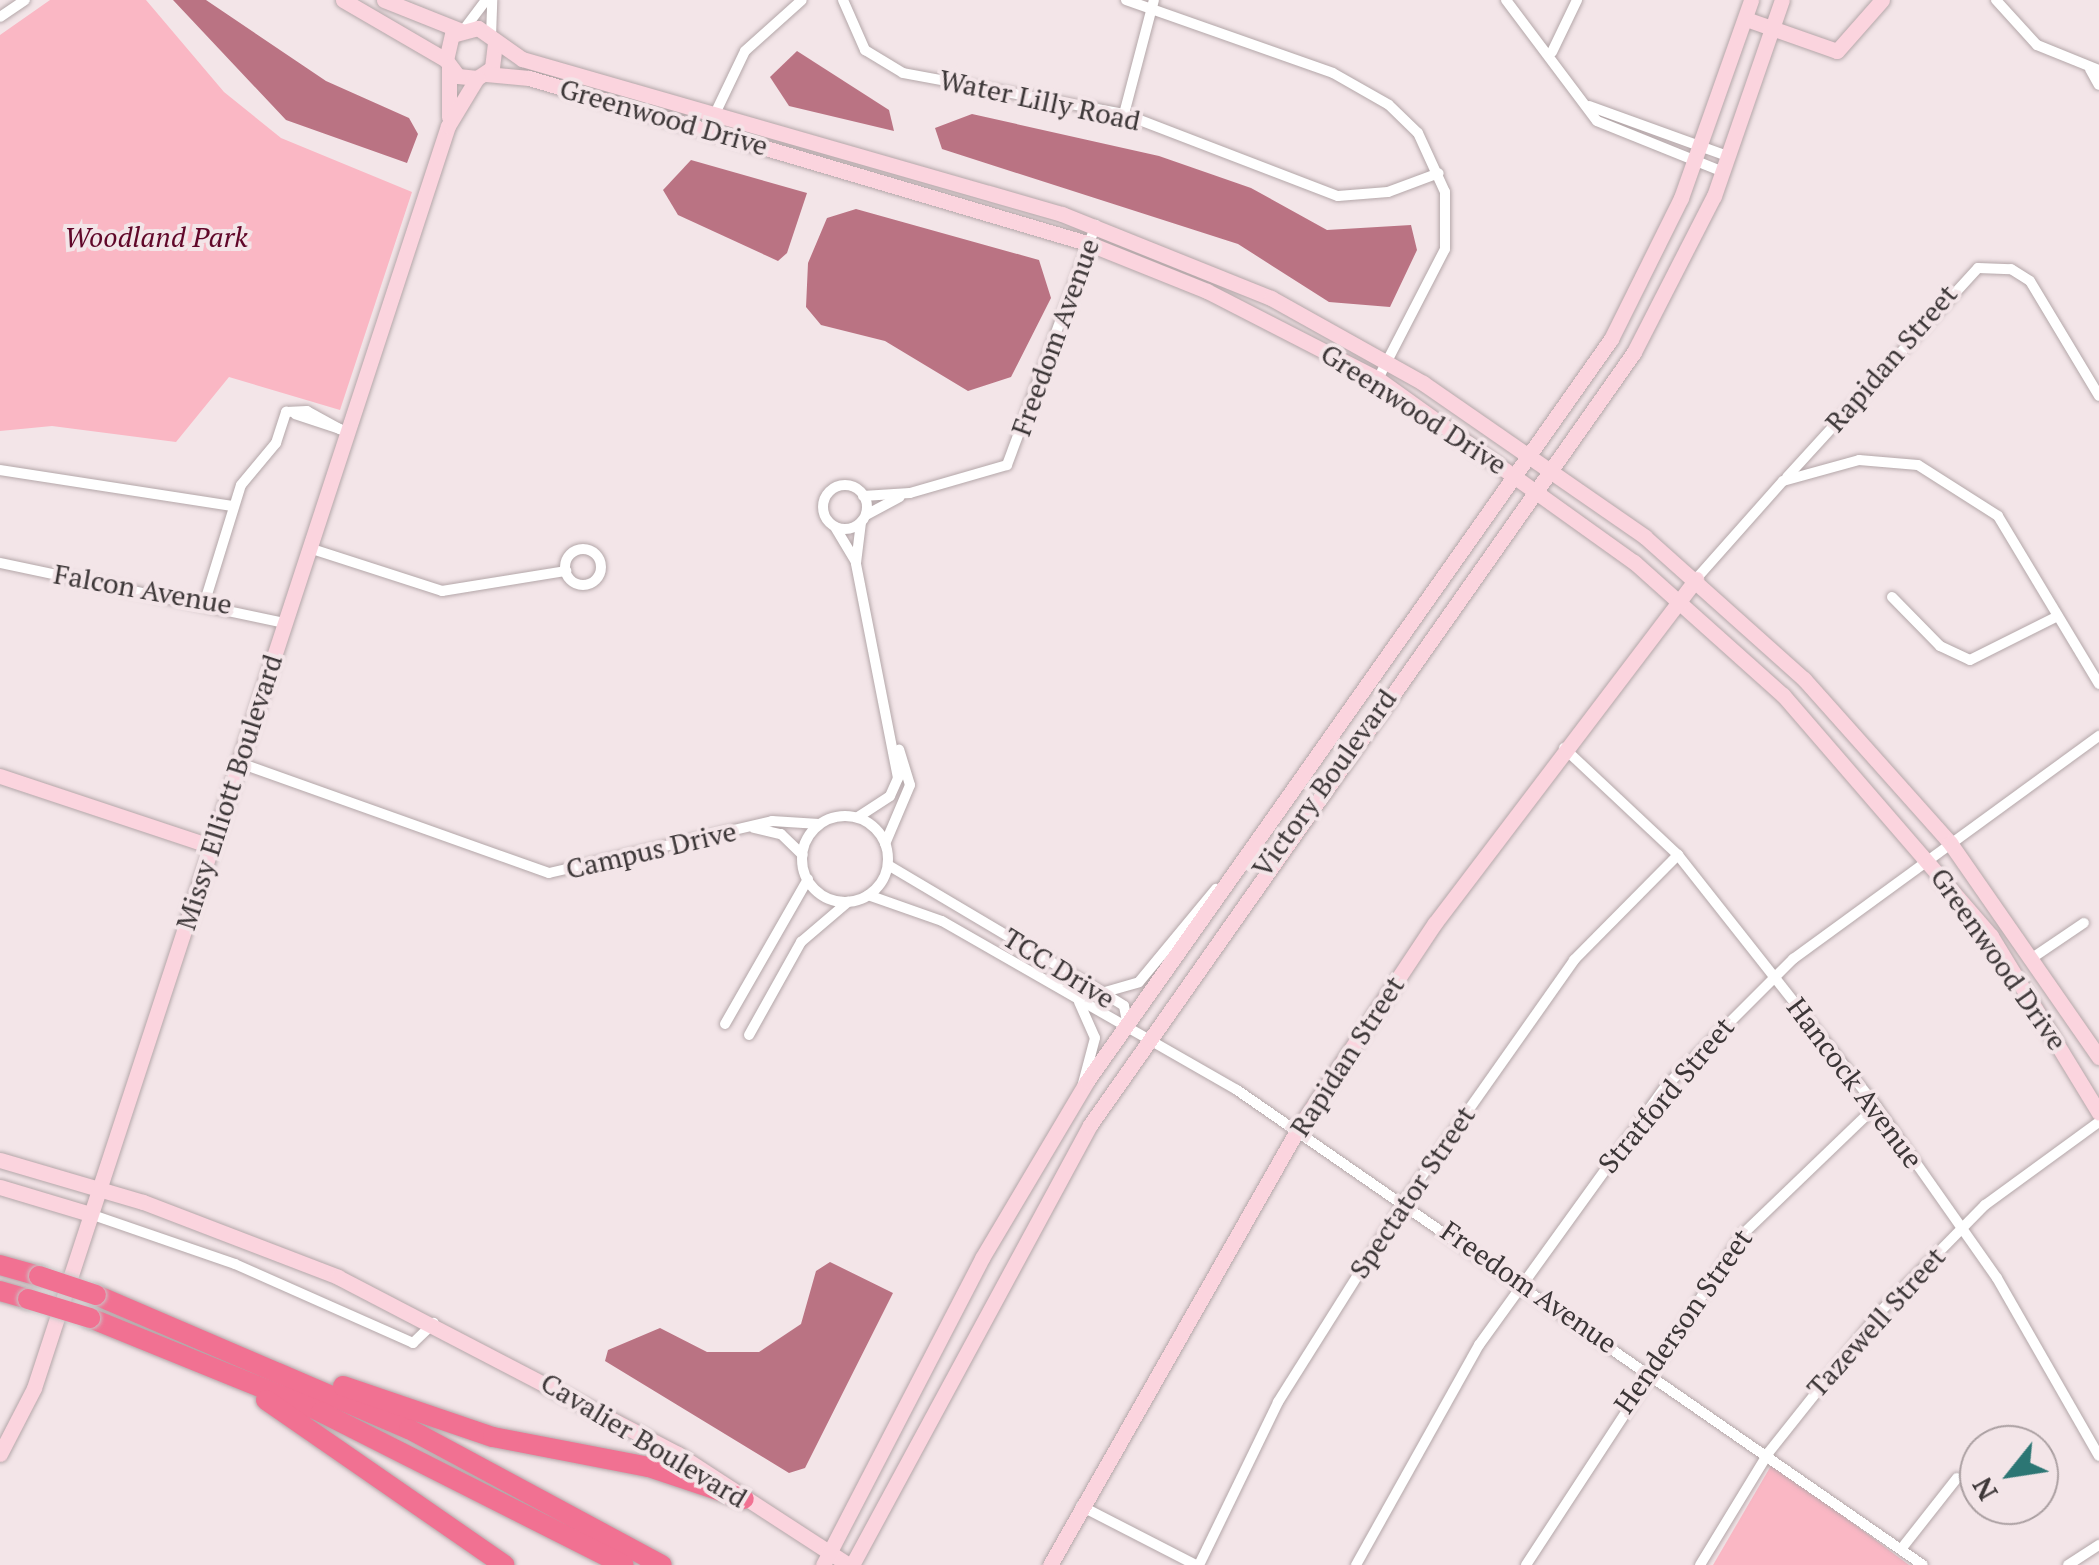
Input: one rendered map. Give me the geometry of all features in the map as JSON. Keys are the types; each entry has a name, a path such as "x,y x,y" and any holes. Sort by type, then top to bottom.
{"highway":[{"path":"0,1265 96,1294 455,1426 650,1467 744,1499"},
{"path":"0,1291 154,1341 420,1458 624,1565"},
{"path":"154,1341 348,1448 504,1565"},
{"path":"227,1345 502,1476 662,1565"}],"street":[{"path":"0,16 25,0"},
{"path":"343,0 447,63 462,29 489,0"},
{"path":"384,0 462,29"},
{"path":"489,0 493,40"},
{"path":"709,130 714,111 752,43 802,0"},
{"name":"Water Lilly Road","path":"843,0 865,50 903,73 1124,114 1338,196 1388,192 1439,173"},
{"path":"1126,0 1153,4 1282,50 1377,96 1418,134 1439,173 1446,249 1378,380"},
{"path":"1506,0 1552,52 1597,122 1726,164"},
{"path":"1552,52 1576,0"},
{"name":"Victory Boulevard","path":"826,1559 982,1258 1081,1091 1216,888 1532,457 1626,312 1698,154 1751,0"},
{"name":"Victory Boulevard","path":"850,1565 1026,1232 1148,1035 1554,471 1640,342 1726,164 1782,0"},
{"path":"1746,20 1773,32 1843,50 1882,0"},
{"path":"1996,0 2037,45 2094,70 2099,84"},
{"path":"1124,114 1153,4"},
{"name":"Greenwood Drive","path":"462,29 714,111 1096,226 1272,298 1389,362 1554,471 1696,580 1839,715 1950,843 2035,956 2099,1058"},
{"name":"Missy Elliott Boulevard","path":"0,1454 34,1388 344,430 448,126 482,76 493,40"},
{"name":"Greenwood Drive","path":"447,63 482,76 529,78 1090,244 1208,291 1378,380 1538,492 1678,599 1805,718 1929,858 2013,969 2099,1113"},
{"name":"Missy Elliott Boulevard","path":"447,63 448,126"},
{"name":"Freedom Avenue","path":"910,493 863,519 835,527 823,511 830,491 852,486 863,496 910,493 1006,465 1096,226"},
{"name":"Rapidan Street","path":"1050,1565 1298,1130 1564,748 1678,599 1959,280 1987,266 2014,271 2034,286 2099,396"},
{"path":"205,600 232,506 291,413 344,430"},
{"path":"1783,481 1879,459 1951,478 1998,516 2099,684"},
{"path":"0,470 232,506"},
{"path":"856,563 863,496"},
{"path":"749,1035 801,942 850,902 868,895 888,865 885,844 910,785 894,735 856,563 835,527"},
{"path":"308,548 442,591 566,571"},
{"name":"Falcon Avenue","path":"0,563 205,600 284,623"},
{"path":"1892,598 1940,646 1970,660 2058,616"},
{"path":"850,902 821,894 808,878 803,855 819,824 858,818 890,796 894,735"},
{"name":"Stratford Street","path":"1356,1565 1430,1424 1522,1281 1656,1098 1774,976 2099,736"},
{"name":"Hancock Avenue","path":"1564,748 1678,855 1876,1106 1962,1228 2099,1456"},
{"name":"Campus Drive","path":"237,762 549,873 753,828 819,824"},
{"path":"0,776 210,846"},
{"path":"858,818 885,844"},
{"name":"Campus Drive","path":"753,828 780,834 803,855"},
{"name":"Spectator Street","path":"1197,1565 1278,1402 1405,1200 1574,960 1678,855"},
{"name":"TCC Drive","path":"888,865 1124,1006 1127,1022"},
{"path":"725,1024 808,878"},
{"path":"1102,992 1139,982 1216,888"},
{"name":"TCC Drive","path":"868,895 942,921 1078,1001 1127,1022"},
{"path":"2035,956 2084,923"},
{"path":"1078,1001 1096,1038 1081,1091"},
{"name":"Freedom Avenue","path":"1127,1022 1405,1200 1769,1452 1923,1565"},
{"name":"Henderson Street","path":"1526,1565 1648,1370 1756,1218 1876,1106"},
{"name":"Tazewell Street","path":"1700,1565 1769,1452 1838,1360 1962,1228 2099,1122"},
{"name":"Cavalier Boulevard","path":"0,1160 99,1188 246,1238 434,1323 744,1499 826,1559 850,1565"},
{"path":"0,1187 235,1264 413,1343 434,1323"},
{"path":"1902,1548 1957,1478"},
{"path":"1081,1506 1197,1565"},
{"path":"2068,1565 2099,1545"}],"green space":[{"name":"Woodland Park","path":"50,0 146,0 224,92 281,138 412,192 340,410 229,377 176,442 52,426 0,431 0,35"},
{"path":"1772,1464 1803,1486 1909,1565 1713,1565"}],"shaded area":[{"path":"173,0 206,0 326,81 409,118 418,134 407,163 286,120"},
{"path":"797,51 889,110 894,131 789,106 770,77"},
{"path":"972,114 1159,156 1251,188 1327,230 1411,225 1417,250 1390,307 1329,302 1238,244 942,149 935,128"},
{"path":"691,160 807,193 787,253 778,261 678,215 663,190"},
{"path":"856,209 1039,260 1051,298 1011,377 968,391 885,341 821,325 806,307 808,263 827,218"},
{"path":"830,1262 893,1293 805,1468 789,1473 605,1361 608,1350 660,1328 707,1352 759,1352 801,1324 816,1271"}]}
